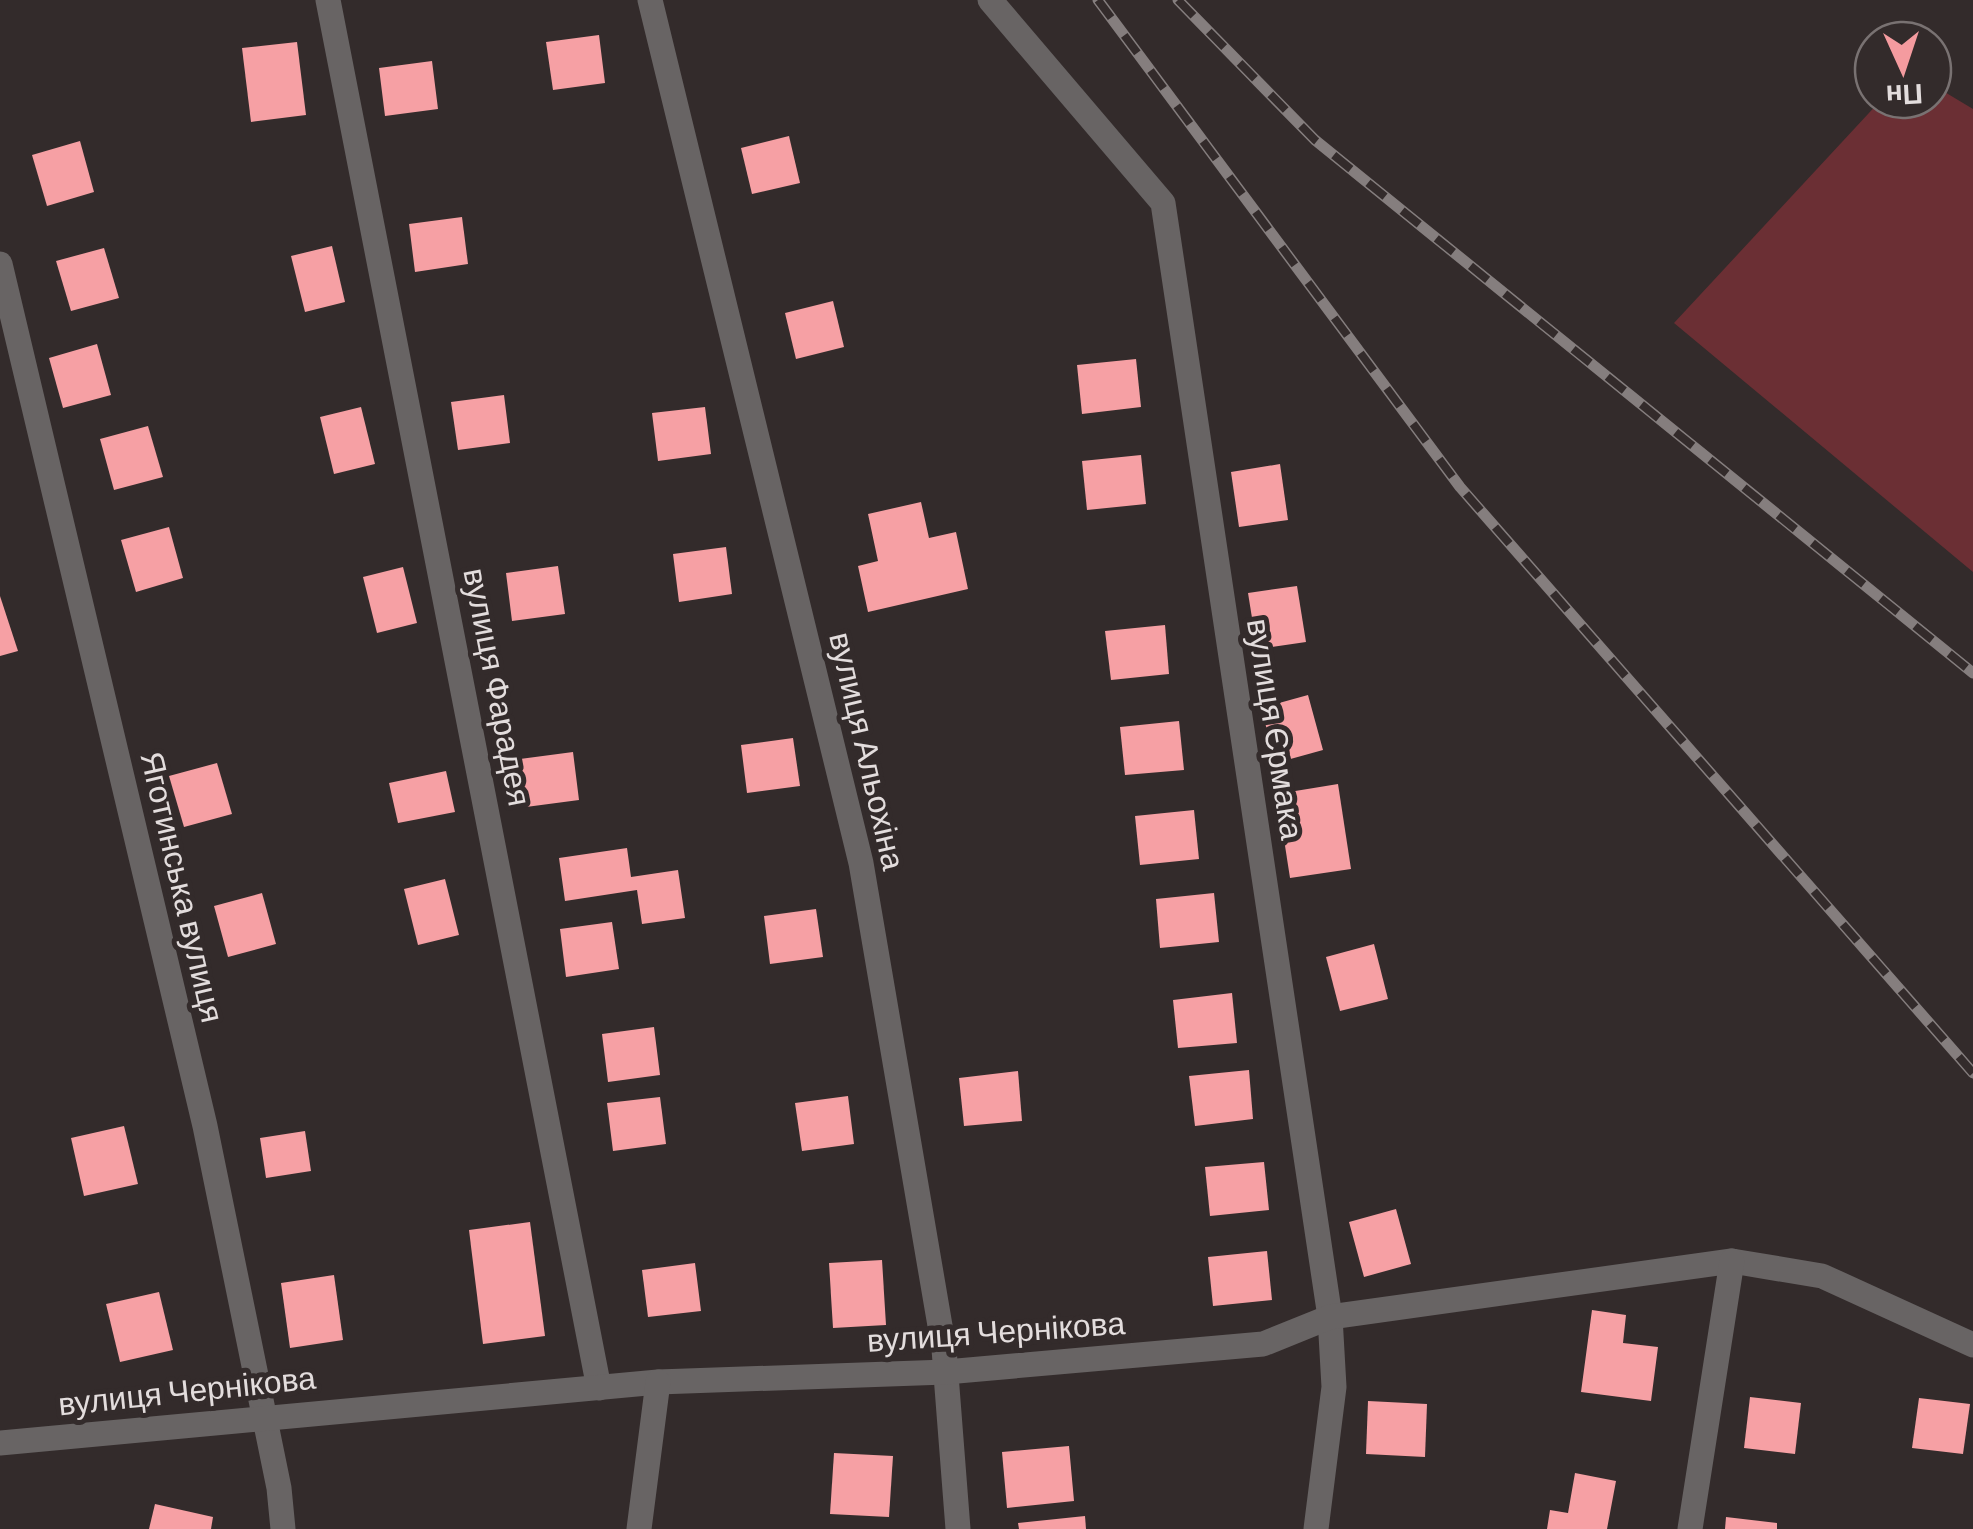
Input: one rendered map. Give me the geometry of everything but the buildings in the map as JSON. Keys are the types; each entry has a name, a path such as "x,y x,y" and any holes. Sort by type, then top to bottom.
{"street":[{"name":"вулиця Фарадея","path":"328,0 599,1388"},
{"name":"вулиця Альохіна","path":"650,0 861,862 946,1372 958,1529"},
{"name":"вулиця Єрмака","path":"990,0 1163,203 1330,1317 1334,1388 1316,1529"},
{"name":"Яготинська вулиця","path":"0,264 206,1126 283,1529"},
{"name":"вулиця Чернікова","path":"0,1443 264,1415 658,1382 946,1372 1262,1344 1330,1317 1732,1261 1822,1276 1973,1346"},
{"path":"1690,1529 1732,1261"},
{"path":"638,1529 658,1382"}],"shaded area":[{"path":"1953,97 1973,109 1973,572 1674,323 1862,120 1953,120"}],"railway":[{"path":"1098,0 1460,487 1973,1073"},
{"path":"1178,0 1315,140 1973,673"}]}
